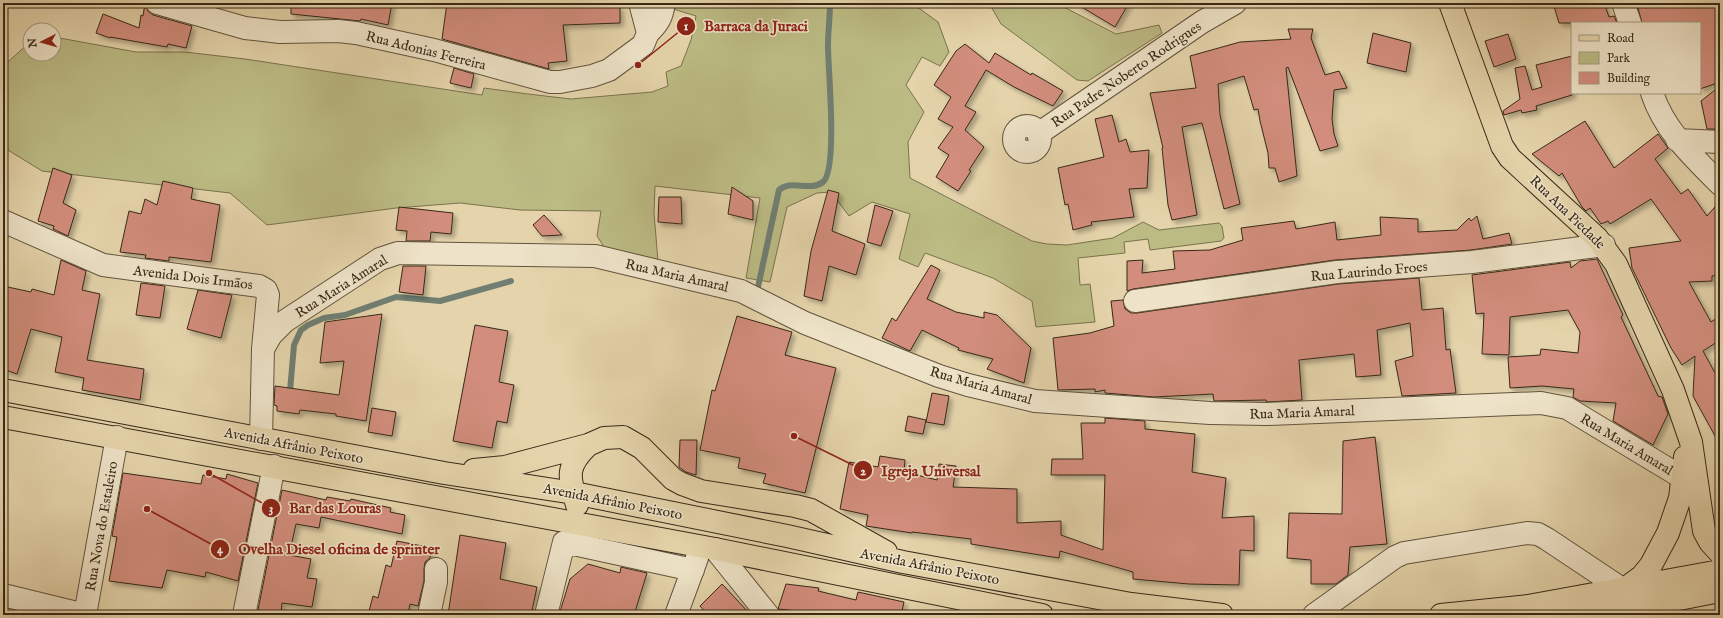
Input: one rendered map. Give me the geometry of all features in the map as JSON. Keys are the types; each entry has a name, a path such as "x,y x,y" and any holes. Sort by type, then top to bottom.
{"main road":[{"name":"Rua Ana Piedade","path":"1450,3 1502,146 1510,158 1604,245 1616,264 1673,390 1691,442 1704,531 1710,542 1720,553"},
{"name":"Avenida Afrânio Peixoto","path":"3,390 444,473 574,493 780,534 903,562 1131,604 1222,615"},
{"name":"Avenida Afrânio Peixoto","path":"3,417 274,466 585,526 708,548 1042,615"},
{"name":"Rua Ana Piedade","path":"1624,588 1642,576 1651,564 1676,513 1683,478 1685,424"},
{"path":"444,473 504,467 588,445 604,438 623,437 642,448 673,479 682,484 701,491 795,506 811,510 863,538 903,562"},
{"path":"585,526 580,515 574,493 571,472 573,461 588,445"},
{"path":"1441,615 1528,606 1720,571"},
{"path":"1553,615 1684,598 1720,591"}],"street":[{"name":"Rua Adonias Ferreira","path":"157,3 245,28 280,32 338,31 356,33 434,50 550,82 576,79 609,70 643,45 648,33 656,26 662,15 664,3"},
{"path":"640,3 648,33"},
{"name":"Rua Padre Noberto Rodrigues","path":"1038,134 1202,22 1235,3"},
{"path":"1623,3 1630,22"},
{"path":"1652,94 1677,140 1720,184"},
{"path":"1677,140 1720,142"},
{"name":"Avenida Dois Irmãos","path":"3,221 103,265 259,286 266,290 268,295 263,349 261,439"},
{"name":"Rua Laurindo Froes","path":"1135,301 1337,272 1472,262 1604,245"},
{"name":"Rua Maria Amaral","path":"263,349 271,334 285,322 380,259 398,252 595,256 741,291 805,323 939,376 968,385 1035,401 1210,413 1267,414 1541,403 1555,404 1567,408 1683,478"},
{"name":"Rua Nova do Estaleiro","path":"85,615 117,437"},
{"path":"244,615 274,466"},
{"path":"1314,615 1395,557 1404,553 1527,533 1538,534 1547,539 1624,588"},
{"path":"546,615 564,542 693,570"},
{"path":"676,615 693,570 708,548 768,615"},
{"path":"429,615 436,582 436,569"},
{"path":"3,595 85,615"}],"green space":[{"path":"654,3 912,3 938,22 949,52 940,66 922,57 906,85 924,112 908,142 910,178 1032,241 1047,244 1067,245 1113,238 1143,222 1159,230 1219,223 1222,226 1224,238 1221,241 1150,250 1148,239 1124,242 1125,253 1078,258 1080,285 1090,284 1095,322 1036,327 1032,301 993,278 925,253 918,267 899,259 910,214 872,202 849,216 831,192 817,193 787,207 770,282 746,278 760,198 655,186 654,213 658,261 606,250 597,236 601,211 520,210 460,203 396,208 267,225 230,193 42,171 3,147 3,61 9,61 22,49 22,62 62,62 62,38 136,52 185,52 245,59 482,95 484,88 571,99 652,92 668,86 666,72 681,66 691,40 696,16"},
{"path":"989,3 1056,3 1116,34 1159,25 1162,33 1088,81 1077,80 1001,24"}],"building":[{"path":"145,3 148,11 153,15 192,26 186,48 168,44 167,47 110,38 96,33 103,14 139,28"},
{"path":"291,3 392,3 388,25 361,19 360,21 291,14"},
{"path":"447,3 606,3 606,7 620,7 620,23 563,25 567,61 548,63 549,69 442,39"},
{"path":"1075,3 1129,3 1115,27"},
{"path":"1553,3 1604,3 1609,17 1614,16 1617,22 1571,22 1559,23"},
{"path":"1655,3 1720,3 1720,82 1701,89 1701,22 1642,22 1638,8"},
{"path":"1288,29 1313,29 1311,38 1325,75 1339,71 1347,88 1334,90 1332,119 1334,134 1338,146 1320,151 1288,67 1286,68 1297,176 1279,182 1275,168 1269,168 1268,153 1258,109 1254,110 1244,76 1218,84 1220,115 1240,204 1224,209 1202,123 1182,127 1197,215 1172,220 1168,205 1163,148 1150,93 1196,88 1190,56 1240,42 1291,39"},
{"path":"1373,33 1411,43 1406,72 1367,63"},
{"path":"1508,34 1516,59 1494,67 1485,41"},
{"path":"965,44 989,63 995,53 1031,75 1032,73 1063,91 1053,106 1014,87 986,70 965,106 976,112 965,130 984,147 969,170 971,171 958,191 936,177 949,155 938,148 953,127 938,119 951,97 934,85 956,51"},
{"path":"1571,56 1572,95 1536,106 1537,110 1522,113 1521,110 1504,115 1503,111 1520,99 1515,68 1525,66 1532,90 1542,87 1536,65"},
{"path":"454,68 474,74 471,88 450,83"},
{"path":"1720,86 1720,129 1707,129 1701,101"},
{"path":"1112,115 1119,142 1126,139 1130,152 1149,150 1147,188 1129,189 1134,217 1091,222 1092,225 1073,230 1068,204 1065,205 1058,168 1104,157 1095,119"},
{"path":"1585,121 1614,168 1658,134 1668,148 1655,159 1681,194 1688,189 1707,216 1720,201 1720,275 1712,276 1712,281 1689,282 1711,322 1720,316 1720,340 1703,351 1720,382 1720,445 1693,396 1695,356 1682,365 1671,348 1632,268 1629,248 1681,241 1651,199 1610,224 1608,221 1601,224 1590,208 1586,211 1582,207 1562,173 1559,176 1532,154"},
{"path":"53,168 72,175 63,203 76,210 68,236 53,229 54,226 38,221"},
{"path":"163,181 193,188 191,199 220,205 211,262 169,257 169,261 145,258 146,255 120,252 129,211 141,214 145,199 157,205"},
{"path":"732,187 753,201 753,220 728,214"},
{"path":"828,190 839,193 832,231 865,244 856,275 829,266 822,301 804,296 811,251"},
{"path":"659,197 681,197 682,224 658,222"},
{"path":"875,205 893,211 881,246 867,242"},
{"path":"399,207 453,213 451,234 431,232 430,241 406,241 407,231 396,230"},
{"path":"544,215 562,235 542,236 533,225"},
{"path":"1477,216 1483,239 1509,233 1512,244 1471,250 1335,260 1127,291 1127,261 1143,260 1142,273 1175,269 1173,251 1210,250 1243,240 1241,228 1294,221 1296,229 1335,222 1337,240 1381,235 1380,217 1418,219 1418,232 1457,230 1469,218 1471,221"},
{"path":"1597,259 1623,315 1621,317 1658,396 1662,397 1668,414 1653,445 1613,421 1616,403 1580,401 1573,397 1574,389 1542,386 1510,388 1508,357 1540,355 1541,349 1578,353 1580,332 1568,310 1510,317 1509,355 1482,354 1484,313 1476,314 1472,275 1570,262 1571,268 1580,261"},
{"path":"61,260 86,271 82,290 100,294 87,360 144,369 140,400 82,390 84,378 55,372 62,337 31,329 17,374 3,369 3,286 31,292 32,289 54,295"},
{"path":"931,265 940,270 927,299 956,312 984,318 984,312 997,315 1031,348 1024,383 987,369 993,359 958,350 959,348 922,330 910,351 882,338 892,318 896,321"},
{"path":"403,266 426,266 423,295 399,292"},
{"path":"1419,278 1422,310 1443,308 1446,350 1450,349 1456,393 1402,396 1395,361 1413,356 1410,323 1377,330 1381,375 1356,377 1354,354 1299,360 1302,400 1267,402 1266,400 1214,401 1213,394 1154,397 1105,393 1105,390 1095,392 1095,389 1058,390 1053,338 1090,333 1114,326 1111,301 1123,300 1125,309 1131,313 1137,313 1338,284"},
{"path":"141,283 165,286 160,318 136,315"},
{"path":"198,290 232,295 221,338 187,329"},
{"path":"382,314 366,421 336,416 336,414 300,410 299,414 277,411 277,406 274,405 275,386 339,395 344,361 320,363 325,322"},
{"path":"737,316 792,332 785,355 836,368 805,493 763,483 766,474 738,468 740,458 700,450 712,390 715,391"},
{"path":"475,325 508,331 499,382 514,385 507,423 497,421 492,448 453,441"},
{"path":"932,393 949,396 944,425 926,422"},
{"path":"372,408 396,412 392,436 368,432"},
{"path":"908,416 926,420 923,434 905,431"},
{"path":"1105,418 1145,421 1145,429 1195,434 1192,472 1226,478 1222,518 1254,516 1254,551 1240,550 1239,585 1189,584 1133,579 1133,572 1060,551 1059,558 971,544 971,539 912,533 866,526 868,515 840,509 849,462 878,467 880,456 905,460 904,472 937,480 939,464 956,466 953,487 1017,489 1017,523 1061,521 1061,535 1103,550 1105,475 1051,475 1052,459 1083,459 1081,423 1105,423"},
{"path":"1375,437 1387,544 1350,547 1348,575 1336,584 1311,584 1311,560 1287,558 1289,513 1342,514 1343,441"},
{"path":"680,440 697,440 696,475 686,472 679,467"},
{"path":"123,473 201,484 203,475 226,479 227,474 258,483 238,581 206,572 205,577 167,570 162,588 109,581 117,537 112,536"},
{"path":"282,490 326,500 327,497 350,501 351,499 391,508 390,512 405,515 402,534 321,517 319,528 296,524 289,555 311,559 307,578 317,579 312,607 282,603 281,614 258,610"},
{"path":"460,535 506,543 500,579 537,587 531,615 448,615"},
{"path":"397,541 432,548 430,558 425,562 424,581 418,606 410,604 408,615 368,615 373,596 378,598 386,565 391,567"},
{"path":"588,564 620,573 621,567 647,573 634,615 559,615 570,579"},
{"path":"722,584 751,615 708,615 700,606"},
{"path":"786,584 819,588 818,591 856,600 858,592 904,602 901,615 819,615 819,613 778,609"}],"waterway":[{"path":"758,287 779,190 784,187 795,185 818,185 823,182 828,173 831,139 828,46 830,3"},
{"path":"290,391 294,345 301,330 308,325 324,318 345,315 396,297 440,301 511,281"}],"place":[{"name":"Barraca da Juraci","path":"638,65"},
{"name":"Igreja Universal","path":"794,436"},
{"name":"Bar das Louras","path":"209,473"},
{"name":"Ovelha Diesel oficina de sprinter","path":"147,509"}]}
